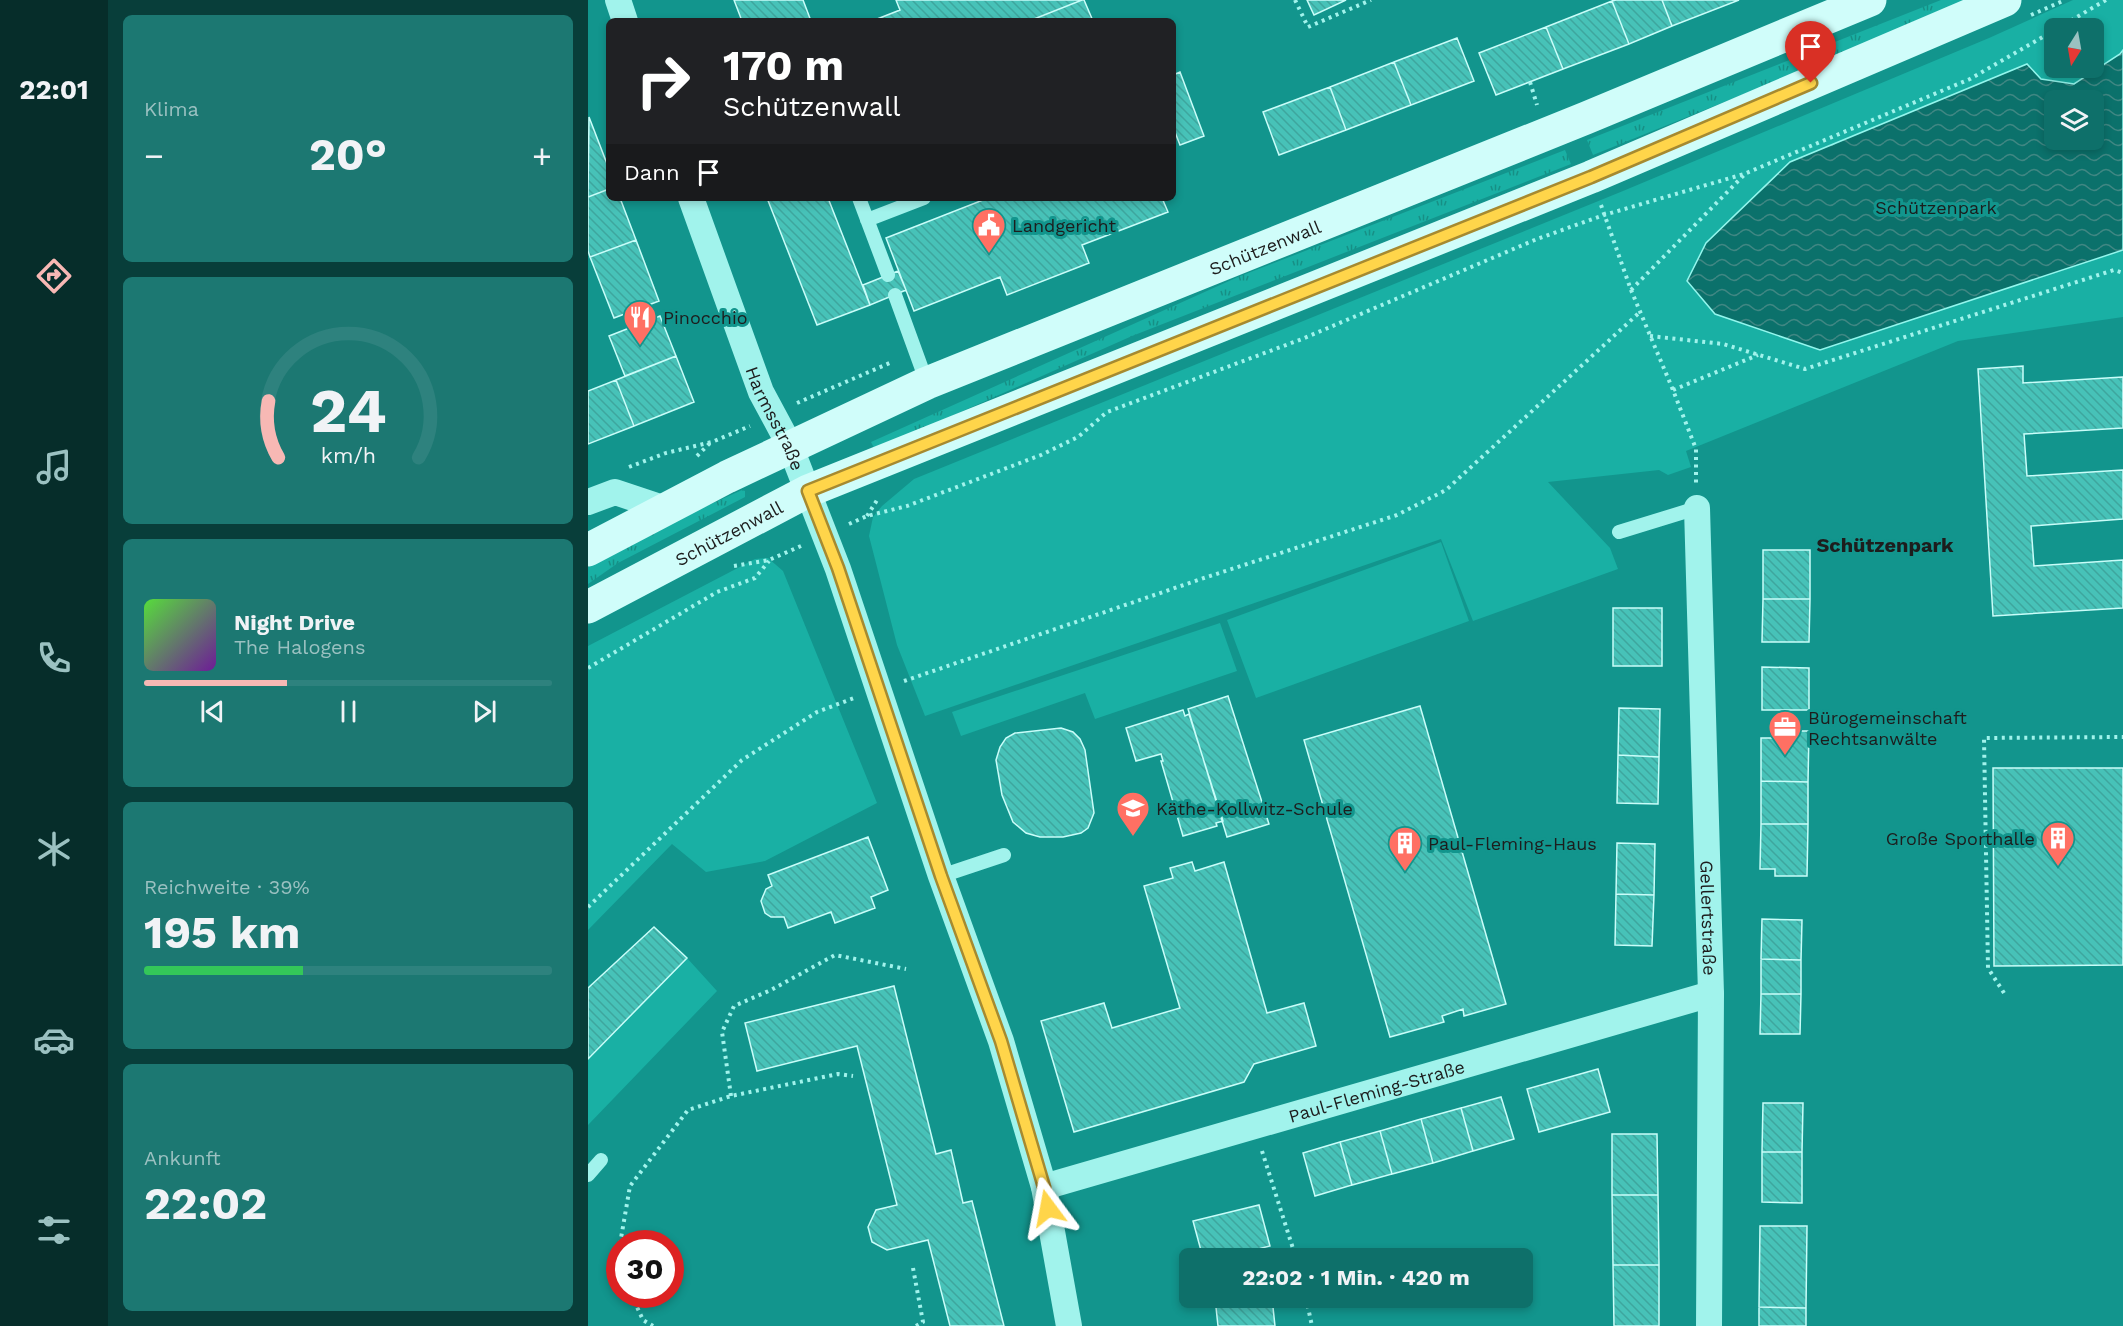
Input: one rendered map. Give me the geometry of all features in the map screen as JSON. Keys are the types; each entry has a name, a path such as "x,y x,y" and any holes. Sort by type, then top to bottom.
{"main road":[{"name":"Schützenwall","path":"588,550 789,446 927,383 1597,114 1829,8 1870,0"},
{"name":"Schützenwall","path":"588,607 808,491 1591,177 2005,0"}],"street":[{"path":"618,0 625,18"},
{"name":"Harmsstraße","path":"692,201 761,392 789,446 838,568 941,876 1001,1041 1044,1187 1069,1326"},
{"path":"588,502 615,492 666,508"},
{"name":"Gellertstraße","path":"1697,508 1711,994 1709,1326"},
{"name":"Paul-Fleming-Straße","path":"1044,1187 1711,994"}],"lane":[{"path":"860,201 888,275"},
{"path":"867,220 916,201"},
{"path":"895,295 927,383"},
{"path":"1618,532 1697,508"},
{"path":"941,876 1004,855"},
{"path":"588,1174 601,1160"}],"path":[{"path":"1295,0 1308,27 1371,0"},
{"path":"2074,18 2106,0"},
{"path":"879,496 867,516 907,506 1041,455 1078,436 1107,412 1302,339 1537,239 1604,215 1744,174 1970,79 2044,36"},
{"path":"1530,82 1540,112"},
{"path":"1631,290 1744,174"},
{"path":"1591,177 1631,290 1696,449 1697,508"},
{"path":"1650,336 1724,344 1805,369 2114,270 2123,273"},
{"path":"588,907 742,760 817,712 1201,579 1397,515 1446,490 1640,312"},
{"path":"1673,390 1758,355"},
{"path":"621,470 666,453 712,442"},
{"path":"588,668 717,592 755,578 769,560"},
{"path":"2004,993 1988,968 1984,738 2123,737"},
{"path":"731,1096 722,1032 734,1006 771,990 835,955 906,969"},
{"path":"622,1230 630,1186 688,1110 731,1096 838,1074 853,1076"},
{"path":"1254,1126 1293,1248"},
{"path":"913,1268 923,1322 916,1326"},
{"path":"637,1308 643,1320 653,1326"},
{"path":"1308,1308 1312,1326"}],"green space":[{"path":"1941,0 1977,0 1593,155 1587,140"},
{"name":"Schützenpark","path":"2073,0 2123,0 2123,317 1958,341 1686,451 1691,467 1668,475 1659,470 1548,482 1610,548 1618,569 1473,621 1441,539 925,716 897,645 869,536 873,517 882,506 914,479 1623,191 1989,38"},
{"path":"1565,150 1571,164 1132,336 875,450 871,442 1238,277"},
{"path":"742,490 745,491 745,497 618,563 588,584 588,567"},
{"path":"1441,542 1469,621 1256,698 1227,620"},
{"path":"768,558 783,571 877,803 765,861 706,872 672,844 588,930 588,646 755,559"},
{"path":"1220,623 1237,671 1095,719 1085,693 961,736 952,712"},
{"path":"687,958 717,991 588,1125 588,1059"}],"water":[{"path":"2123,50 2123,250 1820,350 1715,314 1687,281 1706,243 1790,162 2027,64 2041,79 2074,84 2083,78 2104,78 2104,64"}],"building":[{"path":"734,0 803,0 810,18 741,18"},
{"path":"896,0 1082,0 1037,18 880,18 900,10"},
{"path":"1084,0 1092,18 1037,18"},
{"path":"1307,0 1346,0 1314,15"},
{"path":"1662,0 1672,26 1629,44 1612,1"},
{"path":"1662,0 1739,0 1672,26"},
{"path":"1612,1 1629,44 1563,69 1546,27"},
{"path":"1546,27 1563,69 1496,95 1479,53"},
{"path":"1457,38 1474,81 1411,105 1394,62"},
{"path":"1394,62 1411,105 1346,130 1330,87"},
{"path":"1180,72 1204,136 1180,145 1176,135 1176,74"},
{"path":"1330,87 1346,130 1279,155 1263,112"},
{"path":"589,117 606,161 606,190 588,197"},
{"path":"606,190 606,201 621,201 636,240 590,257 588,197"},
{"path":"768,201 829,201 870,305 817,325"},
{"name":"Landgericht","path":"980,201 1163,201 1168,212 1082,245 1089,263 1007,295 1000,277 914,311 886,238"},
{"path":"636,240 659,301 614,318 590,257"},
{"path":"898,271 906,290 870,305 863,285"},
{"path":"660,316 676,356 625,376 609,336"},
{"path":"676,356 694,402 634,426 616,380"},
{"path":"2023,366 2023,383 2123,377 2123,428 2024,434 2027,476 2123,470 2123,519 2031,526 2034,566 2123,560 2123,608 1993,616 1978,369"},
{"path":"616,380 634,426 588,444 588,391"},
{"path":"1763,550 1810,550 1810,599 1763,599"},
{"path":"1763,599 1810,599 1809,642 1762,642"},
{"path":"1613,608 1662,608 1662,666 1613,666"},
{"path":"1762,667 1809,668 1809,710 1762,710"},
{"path":"1228,696 1269,824 1227,837 1188,709"},
{"name":"Paul-Fleming-Haus","path":"1420,706 1506,1004 1464,1016 1463,1009 1442,1016 1444,1022 1390,1037 1304,740"},
{"path":"1619,708 1660,709 1659,757 1618,755"},
{"path":"1183,710 1185,716 1189,714 1223,821 1216,823 1217,826 1183,836 1161,761 1163,761 1161,754 1136,761 1126,728"},
{"path":"1061,728 1073,732 1080,739 1085,750 1094,813 1088,828 1081,833 1063,837 1040,837 1026,833 1013,822 1002,795 996,760 1006,738 1015,733"},
{"path":"1776,731 1809,731 1808,782 1761,781 1761,738 1776,738"},
{"path":"1618,755 1659,757 1658,804 1617,803"},
{"name":"Große Sporthalle","path":"1993,768 2123,768 2123,965 1994,966"},
{"path":"1761,781 1808,782 1808,824 1761,824"},
{"path":"1761,824 1808,824 1807,876 1775,876 1775,869 1760,869"},
{"path":"868,837 888,890 871,897 875,908 835,923 831,912 788,928 784,917 771,917 765,913 761,901 766,889 772,886 768,875"},
{"path":"1617,843 1655,844 1654,895 1616,894"},
{"path":"1192,862 1195,871 1224,862 1267,1013 1304,1003 1316,1046 1254,1064 1244,1082 1074,1132 1041,1021 1104,1003 1112,1028 1180,1008 1144,886 1173,878 1170,868"},
{"path":"1616,894 1654,895 1652,946 1615,945"},
{"path":"1762,919 1802,920 1801,960 1761,959"},
{"path":"654,927 687,958 588,1059 588,988"},
{"path":"1761,959 1801,960 1801,994 1761,994"},
{"path":"894,986 936,1154 951,1150 963,1203 972,1201 1004,1326 950,1326 928,1240 887,1250 872,1242 868,1227 876,1210 897,1205 857,1046 757,1071 745,1023"},
{"path":"1761,994 1801,994 1800,1034 1760,1034"},
{"path":"1598,1069 1610,1112 1539,1132 1527,1089"},
{"path":"1501,1097 1514,1139 1473,1151 1461,1108"},
{"path":"1763,1103 1803,1103 1802,1152 1762,1152"},
{"path":"1461,1108 1473,1151 1433,1163 1421,1119"},
{"path":"1421,1119 1433,1163 1392,1174 1380,1131"},
{"path":"1380,1131 1392,1174 1352,1185 1340,1142"},
{"path":"1612,1134 1657,1134 1658,1195 1612,1195"},
{"path":"1340,1142 1352,1185 1315,1196 1303,1153"},
{"path":"1762,1152 1802,1152 1802,1203 1762,1202"},
{"path":"1612,1195 1658,1195 1659,1265 1613,1265"},
{"path":"1259,1205 1270,1246 1200,1248 1193,1221"},
{"path":"1760,1226 1807,1226 1806,1308 1759,1307"},
{"path":"1613,1265 1659,1265 1659,1326 1614,1326"},
{"path":"1759,1307 1806,1308 1806,1326 1759,1326"},
{"path":"1216,1308 1273,1308 1275,1326 1218,1326"}],"place":[{"name":"Landgericht","path":"989,254"},
{"name":"Pinocchio","path":"640,346"},
{"name":"Bürogemeinschaft Rechtsanwälte","path":"1785,756"},
{"name":"Käthe-Kollwitz-Schule","path":"1133,837"},
{"name":"Große Sporthalle","path":"2058,867"},
{"name":"Paul-Fleming-Haus","path":"1405,872"}],"district":[{"name":"Schützenpark","path":"1885,545"}],"route":[{"path":"1048,1208 1044,1187 1001,1041 941,876 838,568 808,491 1591,177 1811,83"}]}
